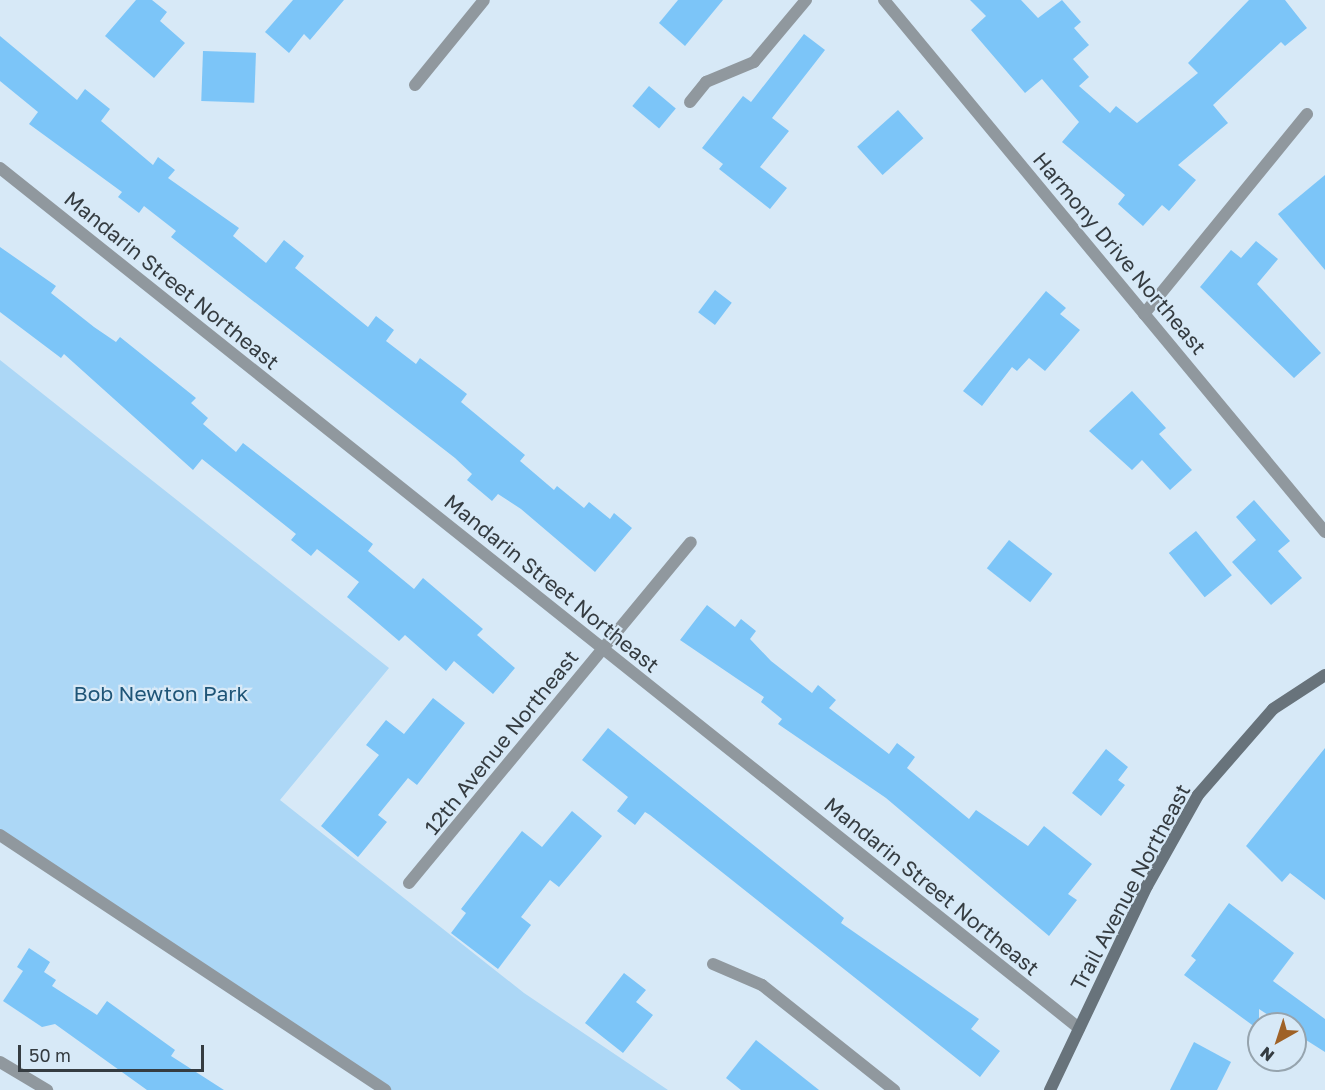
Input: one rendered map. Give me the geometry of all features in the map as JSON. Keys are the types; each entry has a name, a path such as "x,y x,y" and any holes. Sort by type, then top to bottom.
{"street":[{"path":"415,86 484,0"},
{"path":"690,102 706,82 754,62 806,0"},
{"name":"Harmony Drive Northeast","path":"884,0 1325,532"},
{"path":"1144,314 1307,114"},
{"name":"Mandarin Street Northeast","path":"0,168 1079,1029"},
{"name":"12th Avenue Northeast","path":"409,883 691,542"},
{"name":"Trail Avenue Northeast","path":"1050,1090 1198,795 1273,709 1325,675"},
{"path":"0,835 385,1090"},
{"path":"713,964 762,985 894,1090"},
{"path":"0,1062 47,1090"}],"green space":[{"name":"Bob Newton Park","path":"0,360 389,668 280,800 524,993 668,1090 388,1090 0,832"}],"building":[{"path":"136,0 152,0 167,12 160,21 185,43 154,78 105,36"},
{"path":"293,0 344,0 310,40 304,34 289,53 265,32"},
{"path":"678,0 723,0 685,46 659,23"},
{"path":"970,0 1021,0 1038,18 1062,0 1081,22 1074,28 1089,45 1073,59 1089,77 1079,86 1110,113 1116,106 1137,123 1198,73 1188,63 1249,0 1285,0 1307,28 1285,46 1281,42 1213,105 1228,123 1178,165 1196,180 1169,211 1162,205 1143,226 1118,204 1125,195 1062,142 1079,122 1042,79 1025,93 971,30 986,16"},
{"path":"804,34 825,50 772,118 789,131 760,167 787,188 770,209 719,169 723,164 702,148 743,96 751,102"},
{"path":"0,36 77,100 85,89 110,109 101,121 153,165 158,157 175,170 168,178 239,228 233,236 266,263 284,240 304,256 295,268 368,327 376,316 394,330 386,341 416,364 420,358 467,394 461,402 525,455 520,461 554,490 557,486 584,508 589,502 610,519 614,513 632,528 595,572 521,509 498,494 492,501 467,480 472,474 455,458 171,237 176,231 144,206 139,213 118,197 122,192 29,124 38,112 0,81"},
{"path":"203,51 256,53 254,103 201,101"},
{"path":"649,86 676,108 659,128 632,106"},
{"path":"898,110 923,138 883,175 857,147"},
{"path":"1325,175 1325,270 1278,214"},
{"path":"1256,241 1278,259 1257,284 1321,353 1294,378 1200,287 1231,250 1241,258"},
{"path":"0,247 56,286 51,293 94,327 116,342 120,337 196,398 191,403 208,418 203,424 236,452 243,443 373,544 368,551 414,589 423,578 483,629 477,635 515,668 493,694 454,661 446,671 405,635 399,641 347,597 359,582 317,549 311,556 291,540 296,534 202,459 193,470 64,354 61,358 0,312"},
{"path":"715,290 732,303 715,325 698,312"},
{"path":"1046,291 1066,308 1060,314 1080,330 1045,371 1029,358 1017,371 1012,367 982,406 963,391"},
{"path":"1132,391 1166,428 1159,434 1192,470 1170,490 1142,460 1132,470 1089,431"},
{"path":"1254,500 1290,541 1278,551 1302,578 1271,605 1232,562 1256,540 1236,517"},
{"path":"1196,531 1232,575 1205,597 1169,553"},
{"path":"1009,540 1052,574 1030,602 987,568"},
{"path":"707,605 735,627 741,619 756,631 750,639 771,661 812,693 818,685 836,700 829,708 889,754 897,743 915,757 907,768 969,819 976,810 1028,846 1044,826 1092,864 1068,894 1077,900 1049,936 886,798 778,724 782,719 761,702 764,697 680,640"},
{"path":"433,698 465,723 417,785 408,778 378,815 387,822 358,857 321,826 379,755 366,745 386,720 404,734"},
{"path":"608,728 844,918 841,923 979,1019 971,1029 1000,1051 980,1077 650,815 645,812 635,825 617,811 628,797 582,760"},
{"path":"1325,748 1325,900 1290,873 1282,882 1246,846"},
{"path":"1106,749 1128,767 1118,780 1125,785 1101,816 1072,793"},
{"path":"572,811 602,836 559,887 550,880 521,917 531,925 498,969 451,933 466,913 461,909 522,831 542,847"},
{"path":"1229,903 1294,953 1273,981 1325,1019 1325,1052 1307,1041 1307,1012 1264,1012 1259,1009 1259,1012 1247,1012 1247,1021 1184,975 1196,960 1191,956"},
{"path":"29,948 50,962 44,972 56,980 52,986 97,1015 107,1001 175,1050 171,1056 224,1090 147,1090 55,1024 42,1027 3,1001 23,971 17,967"},
{"path":"624,973 646,990 636,1002 653,1015 623,1053 585,1023"},
{"path":"756,1040 819,1090 741,1090 726,1078"},
{"path":"1194,1042 1231,1062 1217,1090 1170,1090"}]}
